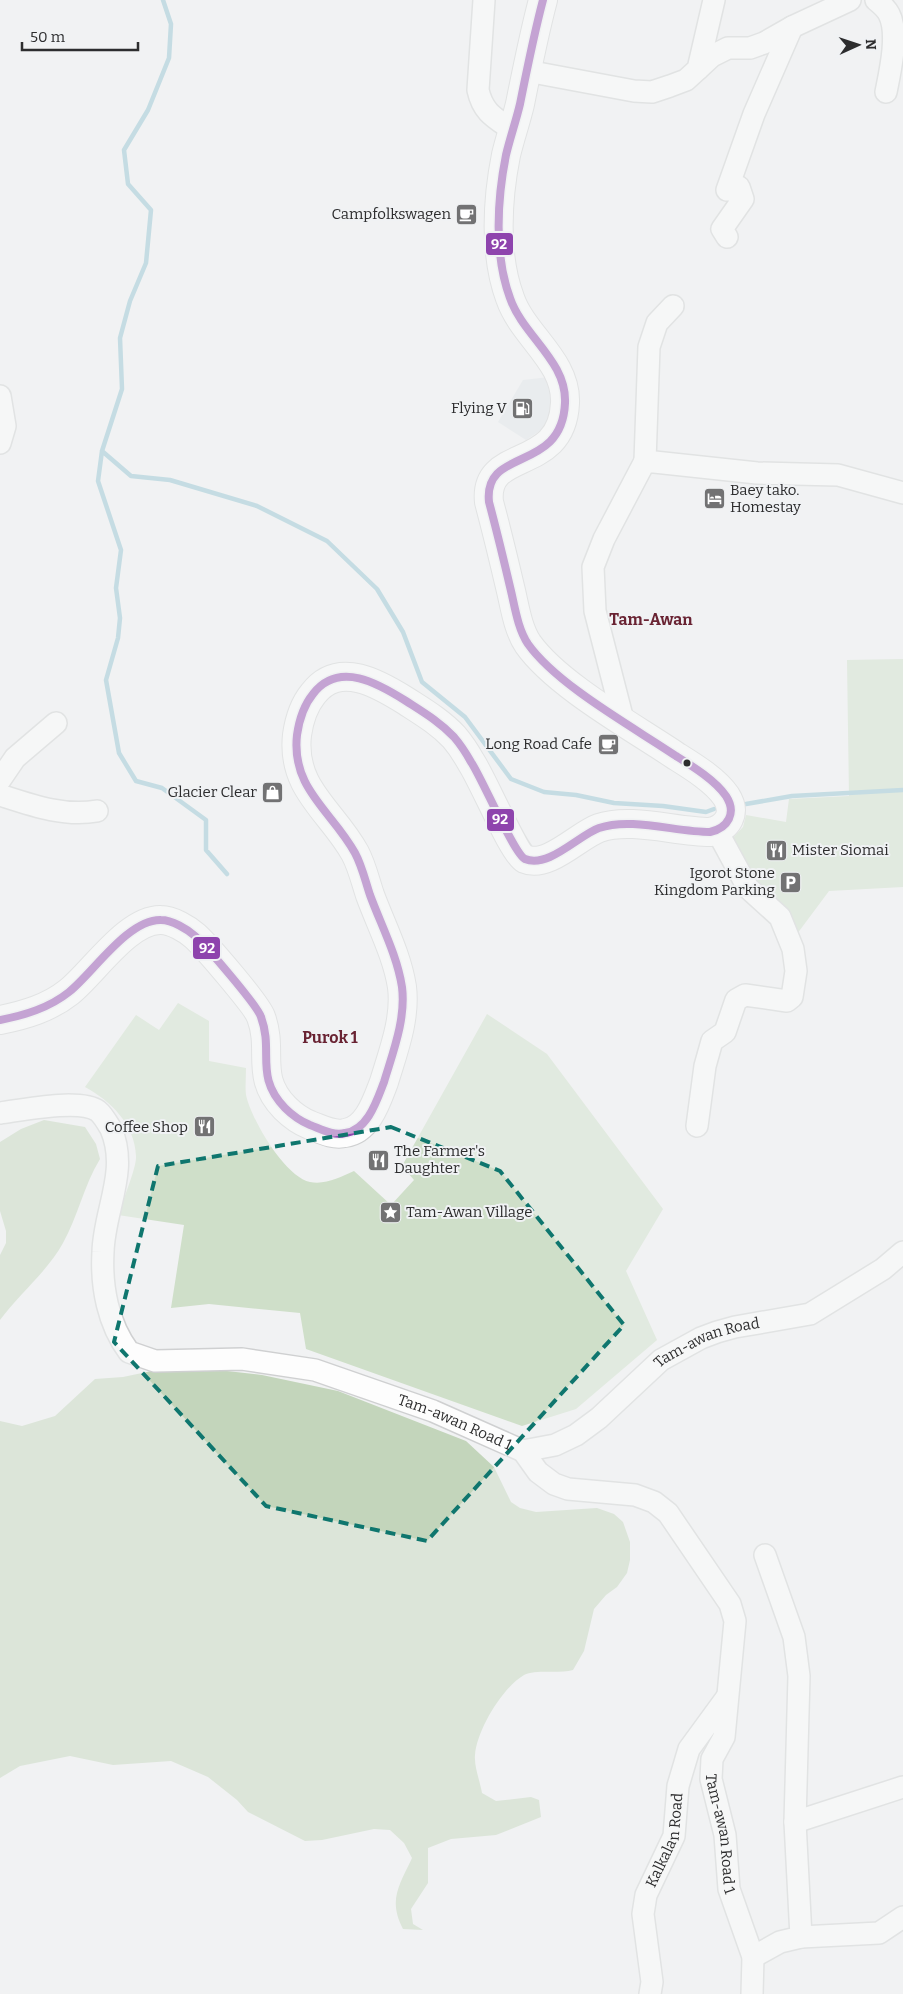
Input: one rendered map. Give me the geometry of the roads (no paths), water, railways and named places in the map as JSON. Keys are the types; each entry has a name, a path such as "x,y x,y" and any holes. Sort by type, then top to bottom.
{"main road":[{"path":"0,1020 20,1016 52,1003 78,985 112,948 146,923 162,920 176,924 195,937 256,1005 266,1034 268,1082 282,1104 302,1122 329,1132 347,1133 363,1124 381,1090 396,1043 402,1010 402,990 397,967 359,860 348,841 310,792 297,762 298,724 307,702 322,684 336,678 370,680 399,696 442,726 454,737 472,762 490,794 515,849 526,860 553,856 589,832 608,825 630,824 699,832 717,830 728,823 731,812 726,796 720,789 686,762 562,679 537,656 527,643 518,618 489,502 489,484 498,471 545,448 557,434 566,401 558,369 518,317 502,270 501,192 507,154 514,131 542,0"}],"street":[{"path":"484,0 478,90 480,101 487,112 514,131"},
{"path":"698,69 714,0"},
{"path":"527,71 634,91 652,92 686,80 712,56 728,48 750,48 764,43 850,0"},
{"path":"876,0 891,16 893,33 892,59 886,92"},
{"path":"726,237 722,229 743,199 739,187 727,190 754,114 792,28"},
{"path":"622,720 595,610 593,566 604,539 645,461 649,347 657,323 672,306"},
{"path":"0,396 5,426 0,443"},
{"path":"645,461 758,474 838,475 903,493"},
{"path":"0,780 15,758 56,724"},
{"path":"0,795 60,812 81,814 97,811"},
{"path":"698,1126 705,1066 712,1041 725,1032 736,1000 745,995 788,1001 792,997 796,982 793,949 780,917 748,888 717,830"},
{"name":"Tam-awan Road 1","path":"0,1112 84,1106 98,1111 109,1125 115,1139 118,1170 103,1252 105,1295 111,1322 120,1340 129,1352 155,1361 242,1359 285,1364 314,1370 433,1411 523,1451 538,1472 554,1484 568,1488 635,1495 654,1502 668,1514 730,1604 735,1621 724,1737 712,1759 711,1779 725,1835 730,1889 753,1957 752,1994"},
{"name":"Tam-awan Road","path":"523,1451 556,1445 576,1435 599,1418 661,1360 693,1343 716,1332 810,1314 883,1268 903,1252"},
{"path":"765,1555 794,1637 799,1703 795,1822 801,1937"},
{"name":"Kalkalan Road","path":"650,1994 652,1982 643,1914 646,1895 674,1836 678,1786 689,1748 727,1697"},
{"path":"795,1822 903,1787"},
{"path":"753,1957 780,1942 801,1937 879,1933 903,1917"}],"waterway":[{"path":"163,0 171,24 169,58 148,110 124,150 128,184 151,210 146,263 130,301 120,338 122,389 102,451 98,481 121,550 116,588 120,618 118,638 106,680 119,753 136,781 162,788 206,820 206,850 227,874"},
{"path":"102,451 131,476 170,480 257,506 327,541 377,589 403,632 422,682 465,717 511,779 544,792 576,795 614,803 663,806 706,812 714,809"},
{"path":"746,804 792,796 903,790"}],"place":[{"name":"Campfolkswagen","path":"467,214"},
{"name":"Flying V","path":"523,408"},
{"name":"Baey tako. Homestay","path":"714,499"},
{"name":"Long Road Cafe","path":"608,744"},
{"name":"Glacier Clear","path":"273,792"},
{"name":"Mister Siomai","path":"776,850"},
{"name":"Igorot Stone Kingdom Parking","path":"791,882"},
{"name":"Coffee Shop","path":"204,1127"},
{"name":"The Farmer's Daughter","path":"378,1160"},
{"name":"Tam-Awan Village","path":"390,1212"}],"district":[{"name":"Tam-Awan","path":"651,619"},
{"name":"Purok 1","path":"330,1037"}]}
